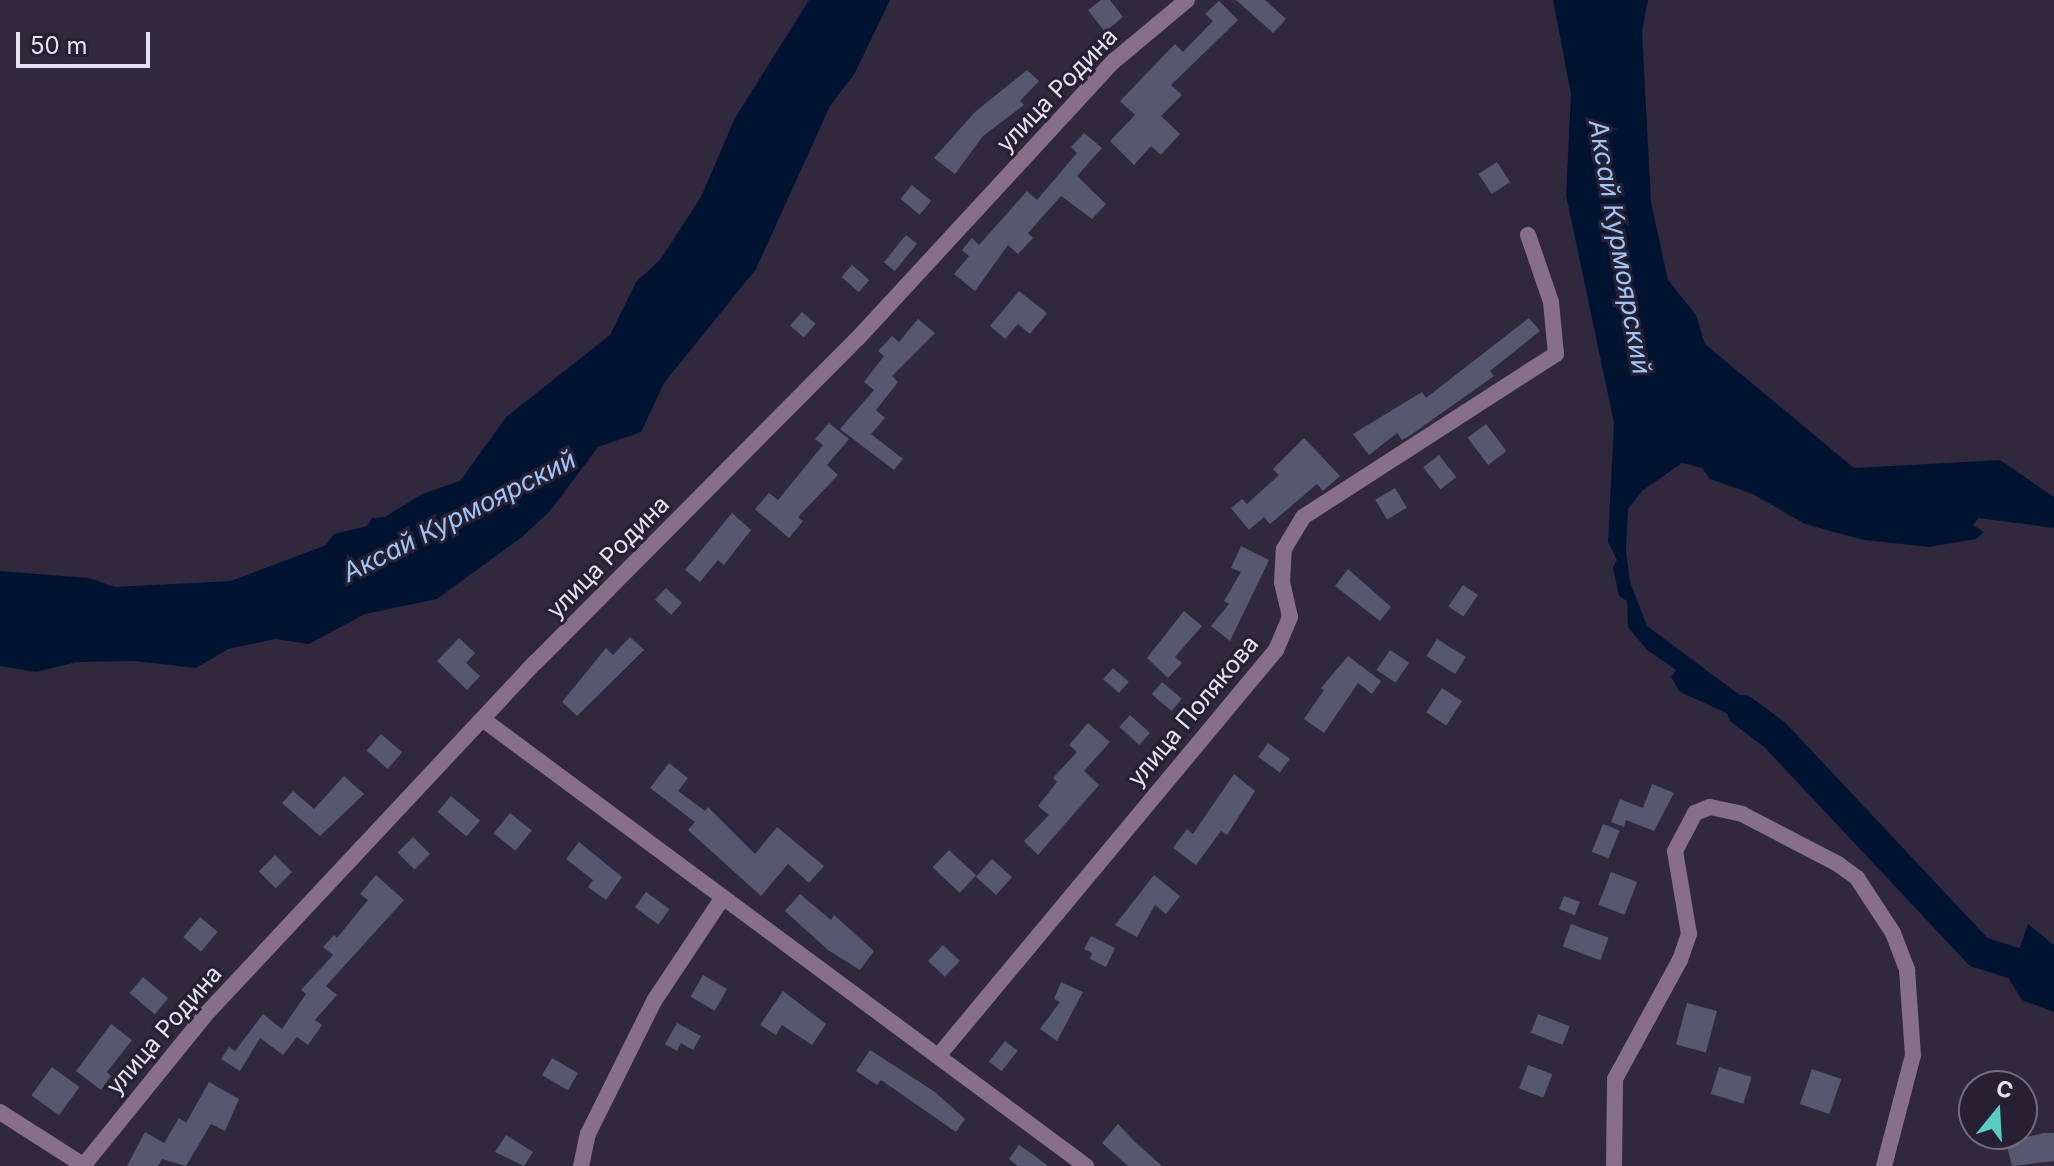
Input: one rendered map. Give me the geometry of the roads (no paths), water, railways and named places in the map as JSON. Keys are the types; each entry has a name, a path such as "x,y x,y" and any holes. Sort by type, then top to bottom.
{"street":[{"name":"улица Родина","path":"83,1166 207,1013 485,721 536,662 859,337 1106,70 1187,0"},
{"name":"улица Полякова","path":"939,1055 1276,650 1290,617 1283,558 1303,517 1556,354 1551,302 1528,235"},
{"path":"485,721 721,900 939,1055 1086,1166"},
{"path":"1614,1166 1615,1079 1680,960 1689,934 1675,851 1695,813 1710,807 1742,814 1838,864 1857,878 1893,933 1907,970 1913,1055 1884,1166"},
{"path":"581,1166 588,1134 654,1001 721,900"},
{"path":"0,1112 83,1166"}],"water":[{"name":"Аксай Курмоярский","path":"809,0 890,0 855,73 830,106 756,269 664,383 641,432 598,447 550,511 522,537 437,599 365,614 309,644 275,639 228,649 196,668 134,661 77,662 36,672 0,666 0,571 89,578 115,587 231,581 326,545 334,534 367,526 372,518 385,517 422,494 460,481 506,417 610,335 636,282 660,260 701,197 735,118"},
{"name":"Аксай Курмоярский","path":"1553,0 1648,0 1642,31 1651,202 1668,280 1696,315 1705,344 1854,468 2000,460 2054,497 2054,528 1978,518 1973,525 1984,532 1976,539 1929,547 1864,540 1805,524 1753,494 1710,479 1702,468 1682,463 1642,491 1628,509 1626,551 1630,582 1647,626 1788,731 1774,741 1753,725 1680,692 1671,677 1676,670 1647,650 1628,627 1627,601 1619,596 1613,567 1617,560 1608,542 1614,423 1566,195 1571,94"},
{"path":"2028,924 2054,945 2054,1012 2022,1000 2009,979"}],"waterway":[{"path":"1743,711 1774,734 1979,952 2054,976"}]}
